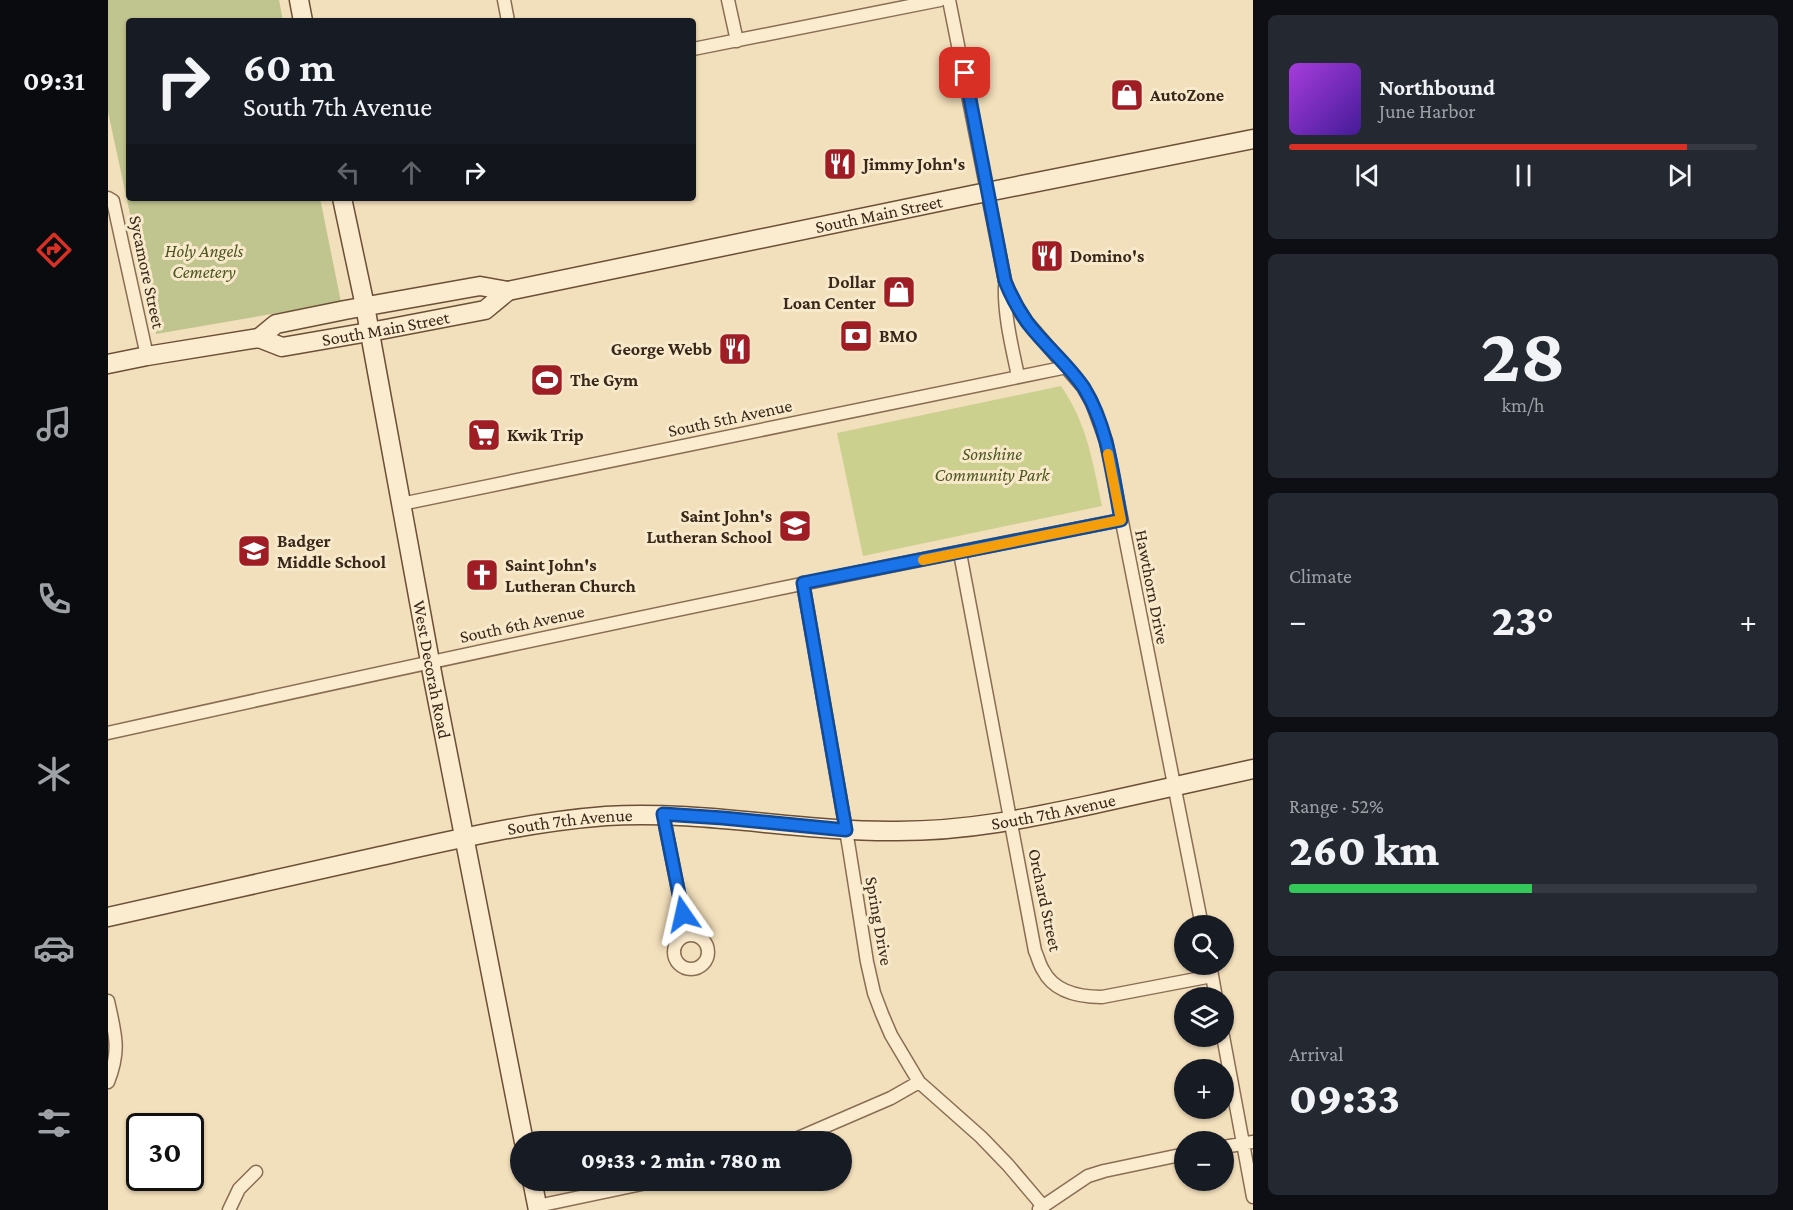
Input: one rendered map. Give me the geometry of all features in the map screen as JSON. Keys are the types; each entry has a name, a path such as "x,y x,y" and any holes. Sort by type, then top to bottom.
{"street":[{"path":"298,0 302,18"},
{"path":"504,0 507,18"},
{"path":"728,0 737,41"},
{"path":"696,49 940,0"},
{"name":"Hawthorn Drive","path":"949,0 1005,281 1014,303 1027,322 1083,387 1106,441 1200,915"},
{"name":"South Main Street","path":"259,338 276,324 365,306 480,286 507,291 1253,139"},
{"name":"Sycamore Street","path":"108,198 113,201 147,356"},
{"name":"West Decorah Road","path":"343,201 365,306 430,662 522,1131"},
{"path":"1005,281 1004,298 1018,376"},
{"name":"South Main Street","path":"108,364 259,338 282,346 370,332 485,310 507,291"},
{"name":"South 5th Avenue","path":"401,504 1066,367"},
{"name":"South 6th Avenue","path":"108,733 803,583 1121,520"},
{"name":"Orchard Street","path":"960,553 1035,951 1043,971 1056,985 1070,993 1086,997 1102,997 1191,975"},
{"name":"Spring Drive","path":"803,583 874,993 891,1035 919,1082 981,1137 1008,1165 1040,1208"},
{"name":"South 7th Avenue","path":"108,917 464,838 550,822 606,816 663,814 846,830 951,829 1011,822 1253,769"},
{"path":"663,814 687,935"},
{"path":"108,1000 115,1030 117,1056 108,1082"},
{"path":"1226,1047 1248,1142 1253,1197"},
{"path":"814,1131 891,1098 919,1082"},
{"path":"1040,1208 1088,1176 1174,1156"},
{"path":"229,1210 239,1189 255,1172"},
{"path":"534,1191 537,1208 612,1191"}],"green space":[{"name":"Holy Angels Cemetery","path":"108,0 279,0 282,18 126,18 126,195 108,112"},
{"name":"Holy Angels Cemetery","path":"127,201 321,201 341,302 156,334"},
{"name":"Sonshine Community Park","path":"1061,386 1083,429 1102,506 863,556 837,433"}],"slow traffic":[{"path":"923,560 1121,520 1108,454"}],"place":[{"name":"AutoZone","path":"1127,95"},
{"name":"Jimmy John's","path":"840,164"},
{"name":"Domino's","path":"1047,256"},
{"name":"Dollar Loan Center","path":"899,292"},
{"name":"BMO","path":"856,336"},
{"name":"George Webb","path":"735,349"},
{"name":"The Gym","path":"547,380"},
{"name":"Kwik Trip","path":"484,435"},
{"name":"Saint John's Lutheran School","path":"795,526"},
{"name":"Badger Middle School","path":"254,551"},
{"name":"Saint John's Lutheran Church","path":"482,575"}],"route":[{"path":"683,914 663,814 846,830 803,583 1121,520 1106,441 1092,403 1075,377 1027,322 1014,303 1005,281 965,73"}]}
